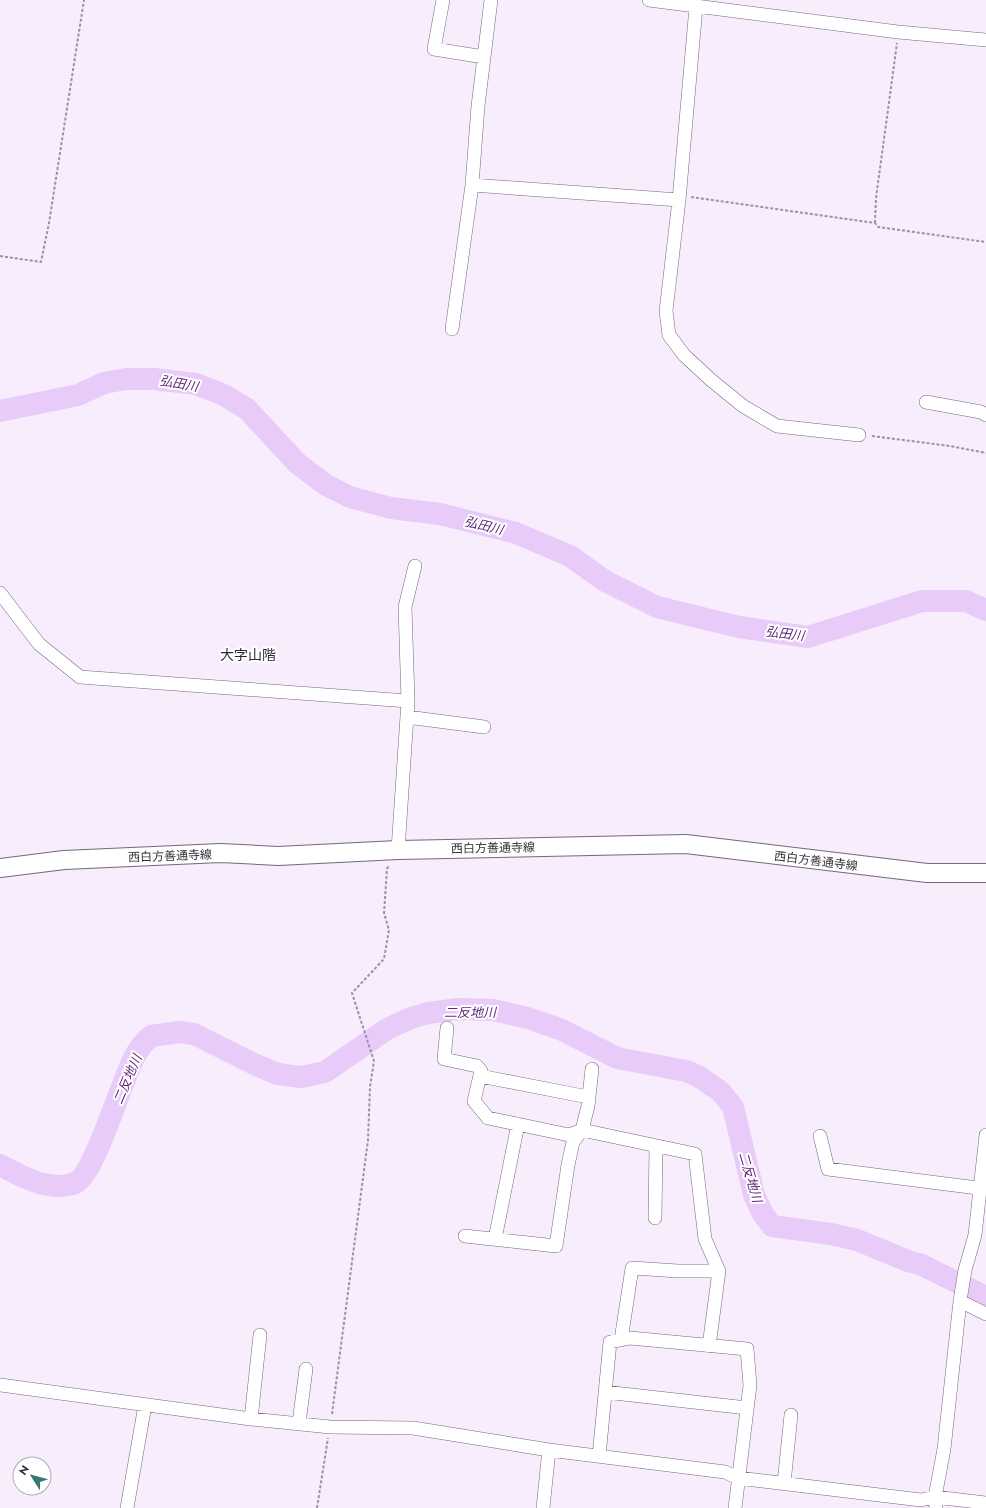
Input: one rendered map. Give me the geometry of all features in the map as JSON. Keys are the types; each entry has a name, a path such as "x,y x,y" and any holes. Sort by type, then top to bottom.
{"main road":[{"name":"西白方善通寺線","path":"0,868 80,859 221,853 278,856 398,850 686,844 927,873 986,873"}],"street":[{"path":"443,0 434,49 484,57"},
{"path":"452,329 472,185 478,106 491,0"},
{"path":"649,0 898,32 986,40"},
{"path":"696,7 679,198 666,311 669,335 680,350 711,380 743,406 777,426 859,436"},
{"path":"472,185 679,198"},
{"path":"926,402 983,409"},
{"path":"398,850 408,701 405,607 415,566"},
{"path":"0,593 39,644 80,677 408,701"},
{"path":"407,717 484,727"},
{"path":"447,1028 444,1059 477,1066 481,1071 474,1101 488,1118 569,1135 582,1130 695,1154 704,1239 719,1271 708,1346"},
{"path":"465,1236 556,1246 573,1142 582,1130 588,1106 592,1069"},
{"path":"480,1076 588,1097"},
{"path":"495,1239 518,1124"},
{"path":"936,1503 944,1449 960,1300 965,1270 975,1235 983,1189 986,1135"},
{"path":"820,1136 828,1168 983,1189"},
{"path":"655,1218 656,1146"},
{"path":"621,1340 632,1268 678,1271 719,1271"},
{"path":"960,1300 986,1314"},
{"path":"251,1419 260,1335"},
{"path":"599,1456 610,1342 630,1338 747,1349 750,1385 735,1508"},
{"path":"299,1423 306,1369"},
{"path":"0,1385 251,1419 330,1427 413,1428 549,1450 725,1472 738,1478 936,1503 986,1503"},
{"path":"605,1392 747,1408"},
{"path":"127,1508 144,1405"},
{"path":"784,1483 791,1415"},
{"path":"546,1508 543,1508 549,1450"}],"path":[{"path":"0,256 41,262 49,224 84,0"},
{"path":"875,223 876,198 898,32"},
{"path":"679,198 875,223 878,227 986,242"},
{"path":"859,436 950,446 986,453"},
{"path":"317,1508 330,1427 368,1140 370,1087 374,1061 352,993 367,979 384,959 389,930 384,913 387,869 398,850"}],"waterway":[{"name":"弘田川","path":"0,411 78,395 104,383 126,379 154,379 196,384 224,395 247,409 297,463 326,485 350,497 391,508 440,514 516,533 570,556 605,581 657,607 739,627 808,637 922,601 966,601 986,610"},
{"name":"二反地川","path":"0,1165 26,1178 46,1185 65,1186 75,1183 83,1176 91,1163 136,1054 151,1036 179,1032 194,1034 254,1064 278,1074 301,1077 325,1072 387,1029 411,1018 428,1013 458,1009 493,1010 528,1018 562,1030 617,1058 686,1071 698,1076 721,1092 733,1107 754,1195 763,1214 772,1226 831,1234 857,1240 908,1261 922,1265 986,1297"}],"district":[{"name":"大字山階","path":"248,655"}]}
